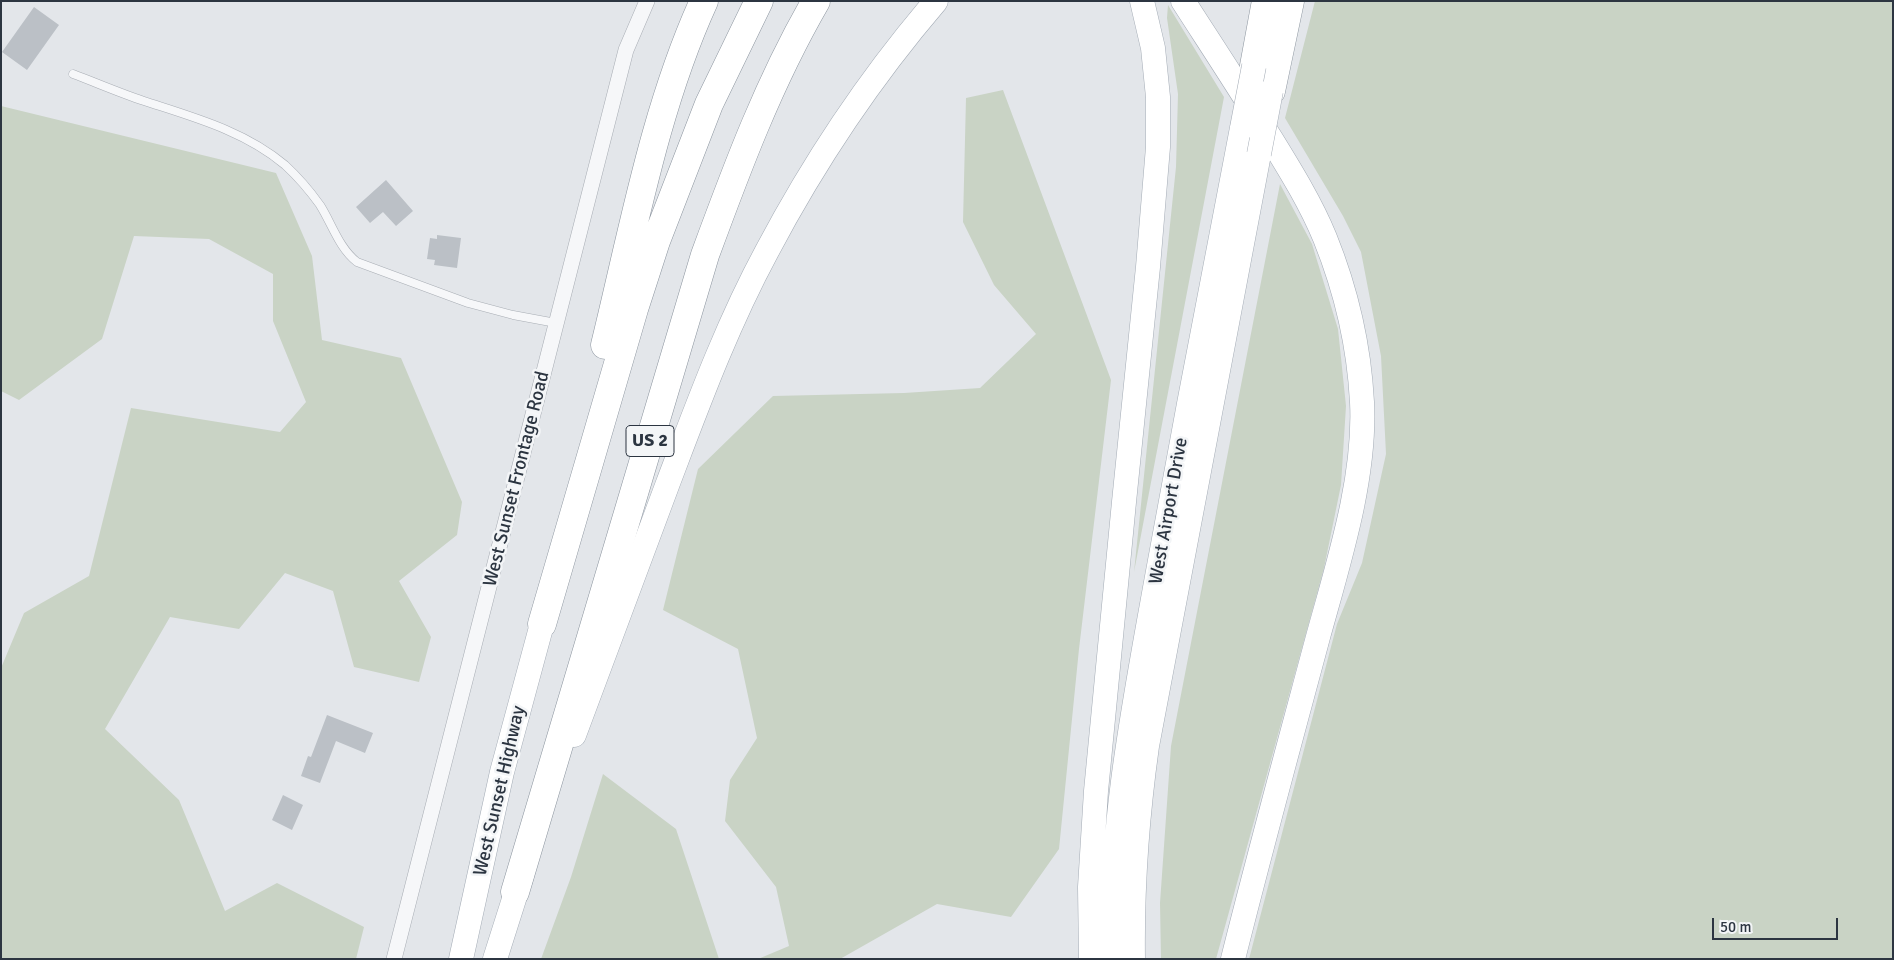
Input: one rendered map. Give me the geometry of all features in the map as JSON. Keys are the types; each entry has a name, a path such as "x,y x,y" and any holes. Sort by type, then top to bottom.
{"highway":[{"path":"542,624 591,403 654,145 675,72 704,1"},
{"name":"US 2","path":"542,624 634,309 656,241 709,104 759,1"},
{"name":"US 2","path":"515,892 705,255 734,175 775,80 798,32 816,1"},
{"path":"1254,66 1266,1"},
{"path":"1271,92 1290,1"}],"main road":[{"name":"West Sunset Highway","path":"495,959 515,892 698,404 746,292 787,213 841,125 893,53 936,1"},
{"path":"1091,959 1090,887 1096,791 1122,512 1148,267 1158,147 1158,97 1153,48 1142,1"},
{"path":"1183,1 1295,179 1324,237 1353,330 1362,403 1360,448 1355,488 1337,567 1233,959"},
{"name":"West Airport Drive","path":"1113,959 1113,882 1119,800 1126,754 1179,452 1254,66"},
{"name":"West Airport Drive","path":"1133,959 1135,860 1139,804 1147,746 1271,92"},
{"name":"West Sunset Highway","path":"461,959 502,772 542,624"}],"street":[{"name":"West Sunset Frontage Road","path":"394,959 626,50 648,1"}],"lane":[{"path":"73,74 132,97 214,124 251,141 284,164 300,180 320,206 349,256 357,262 468,303 514,315 556,323"}],"green space":[{"path":"1315,1 1893,1 1893,959 1249,959 1337,624 1362,563 1386,454 1381,356 1361,252 1343,216 1285,118"},
{"path":"1168,5 1224,97 1134,572 1176,167 1178,94 1167,18"},
{"path":"1003,90 1111,380 1079,649 1059,849 1011,917 937,904 840,959 758,959 789,946 776,887 725,821 730,780 757,738 738,649 663,610 698,469 773,396 904,393 980,388 1036,334 994,285 963,222 966,98"},
{"path":"1,106 276,173 312,256 322,340 401,358 462,502 457,535 399,581 431,637 419,682 354,667 333,591 285,573 239,629 170,617 105,729 179,800 225,911 277,883 364,927 356,959 1,959 1,668 24,613 89,576 131,408 280,432 306,402 273,321 273,274 209,239 134,236 102,339 19,400 1,391"},
{"path":"1280,184 1312,244 1338,329 1346,406 1341,485 1324,568 1216,959 1161,959 1160,903 1171,746"},
{"path":"603,774 676,829 719,959 541,959 571,877"}],"building":[{"path":"34,7 59,25 27,70 2,52"},
{"path":"386,180 413,211 396,226 383,212 370,223 356,207"},
{"path":"437,235 461,238 457,268 434,265 435,260 427,259 430,238 437,239"},
{"path":"327,715 373,733 365,753 336,741 320,783 301,776 308,756 311,757"},
{"path":"283,795 303,805 292,830 272,820"}]}
